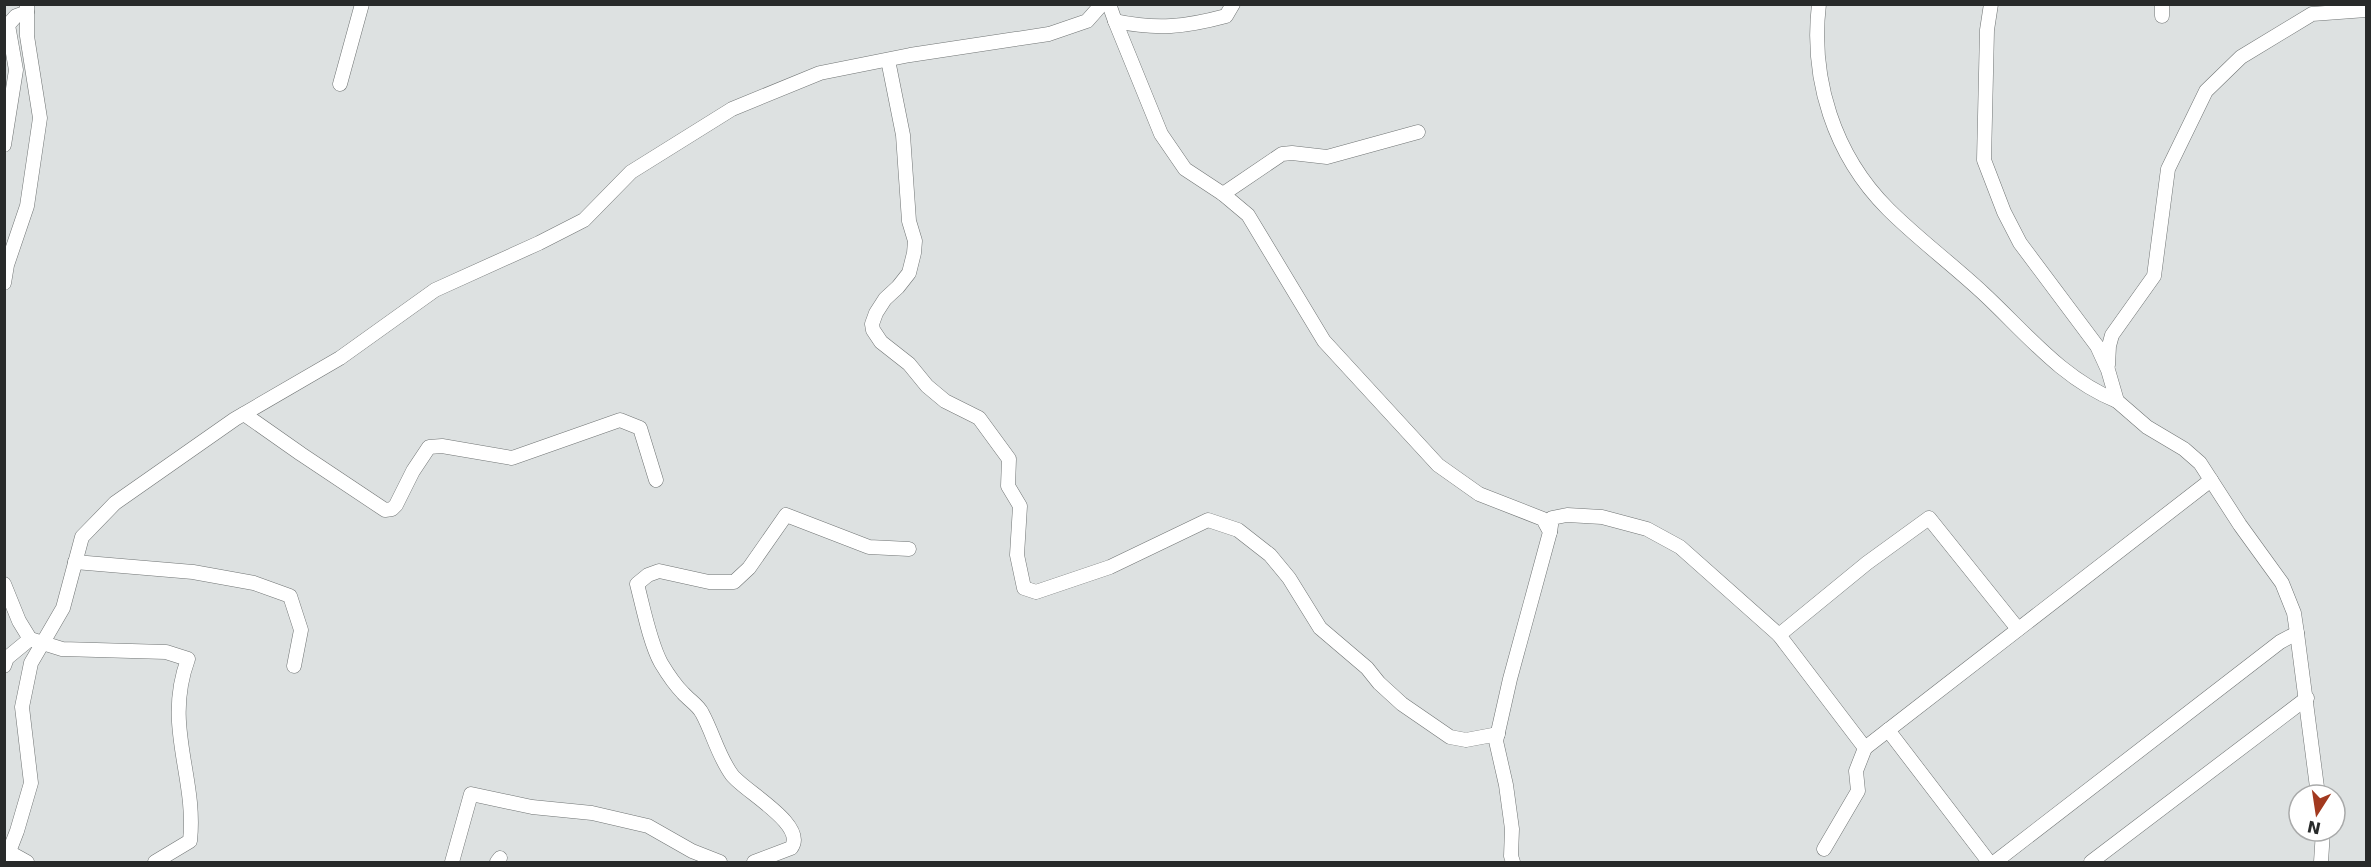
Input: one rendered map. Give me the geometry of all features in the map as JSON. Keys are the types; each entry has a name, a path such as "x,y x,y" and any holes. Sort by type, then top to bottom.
{"street":[{"path":"340,84 362,4"},
{"path":"4,666 7,658 36,641 63,608 82,537 115,503 244,414 340,358 435,290 584,220 631,172 732,110 820,74 1049,33 1087,21 1102,4"},
{"path":"1109,4 1161,134 1185,169 1223,194 1248,215 1324,341 1438,465 1479,494 1543,519 1550,532"},
{"path":"1115,21 1145,27 1193,25 1226,16 1233,4"},
{"path":"1819,4 1817,52 1824,98 1842,144 1862,178 1887,208 1981,291 2063,371 2089,388 2117,401 2155,432 2192,455 2282,583 2294,613 2317,783"},
{"path":"1991,4 1987,30 1984,160 2004,212 2020,243 2097,346 2108,370 2117,401"},
{"path":"4,145 16,70 8,26 27,8"},
{"path":"4,283 7,266 27,206 40,118 27,36 27,8"},
{"path":"2108,370 2112,335 2154,276 2168,169 2206,91 2241,57 2312,14 2367,10"},
{"path":"888,60 903,135 909,221 915,241 909,273 885,299 876,313 872,324 873,330 881,342 909,364 927,386 945,401 980,418 1009,459 1008,486 1020,506 1017,555 1024,588 1036,592 1110,567 1208,520 1238,530 1270,555 1283,570 1320,628 1367,668 1379,683 1402,704 1450,738 1466,740 1498,734"},
{"path":"1223,194 1282,154 1327,157 1418,132"},
{"path":"244,414 385,510 392,509 396,505 413,471 429,447 442,446 512,458 620,420 640,428 656,480"},
{"path":"1824,849 1858,791 1856,771 1865,748 2211,480"},
{"path":"754,862 791,848 795,843 795,836 772,808 733,776 716,747 701,711 683,693 661,663 637,584 648,575 659,571 709,582 734,582 748,568 786,515 869,546 909,549"},
{"path":"1513,862 1511,856 1512,829 1506,785 1496,741 1510,679 1550,532 1551,519 1567,515 1602,517 1647,529 1680,547 1779,635 1865,748"},
{"path":"1779,635 1867,563 1929,519 2018,629"},
{"path":"75,562 193,572 254,583 290,596 301,630 294,666"},
{"path":"4,585 19,621 36,641 62,649 166,652 188,659 180,680 177,722 193,816 190,841 155,862"},
{"path":"1995,862 2156,736 2280,642 2297,633"},
{"path":"27,862 7,857 31,783 22,707 36,641"},
{"path":"2091,862 2307,698"},
{"path":"1888,730 1989,862"},
{"path":"452,862 471,794 532,807 592,813 648,826 692,852 720,862"},
{"path":"2321,862 2322,843"}]}
